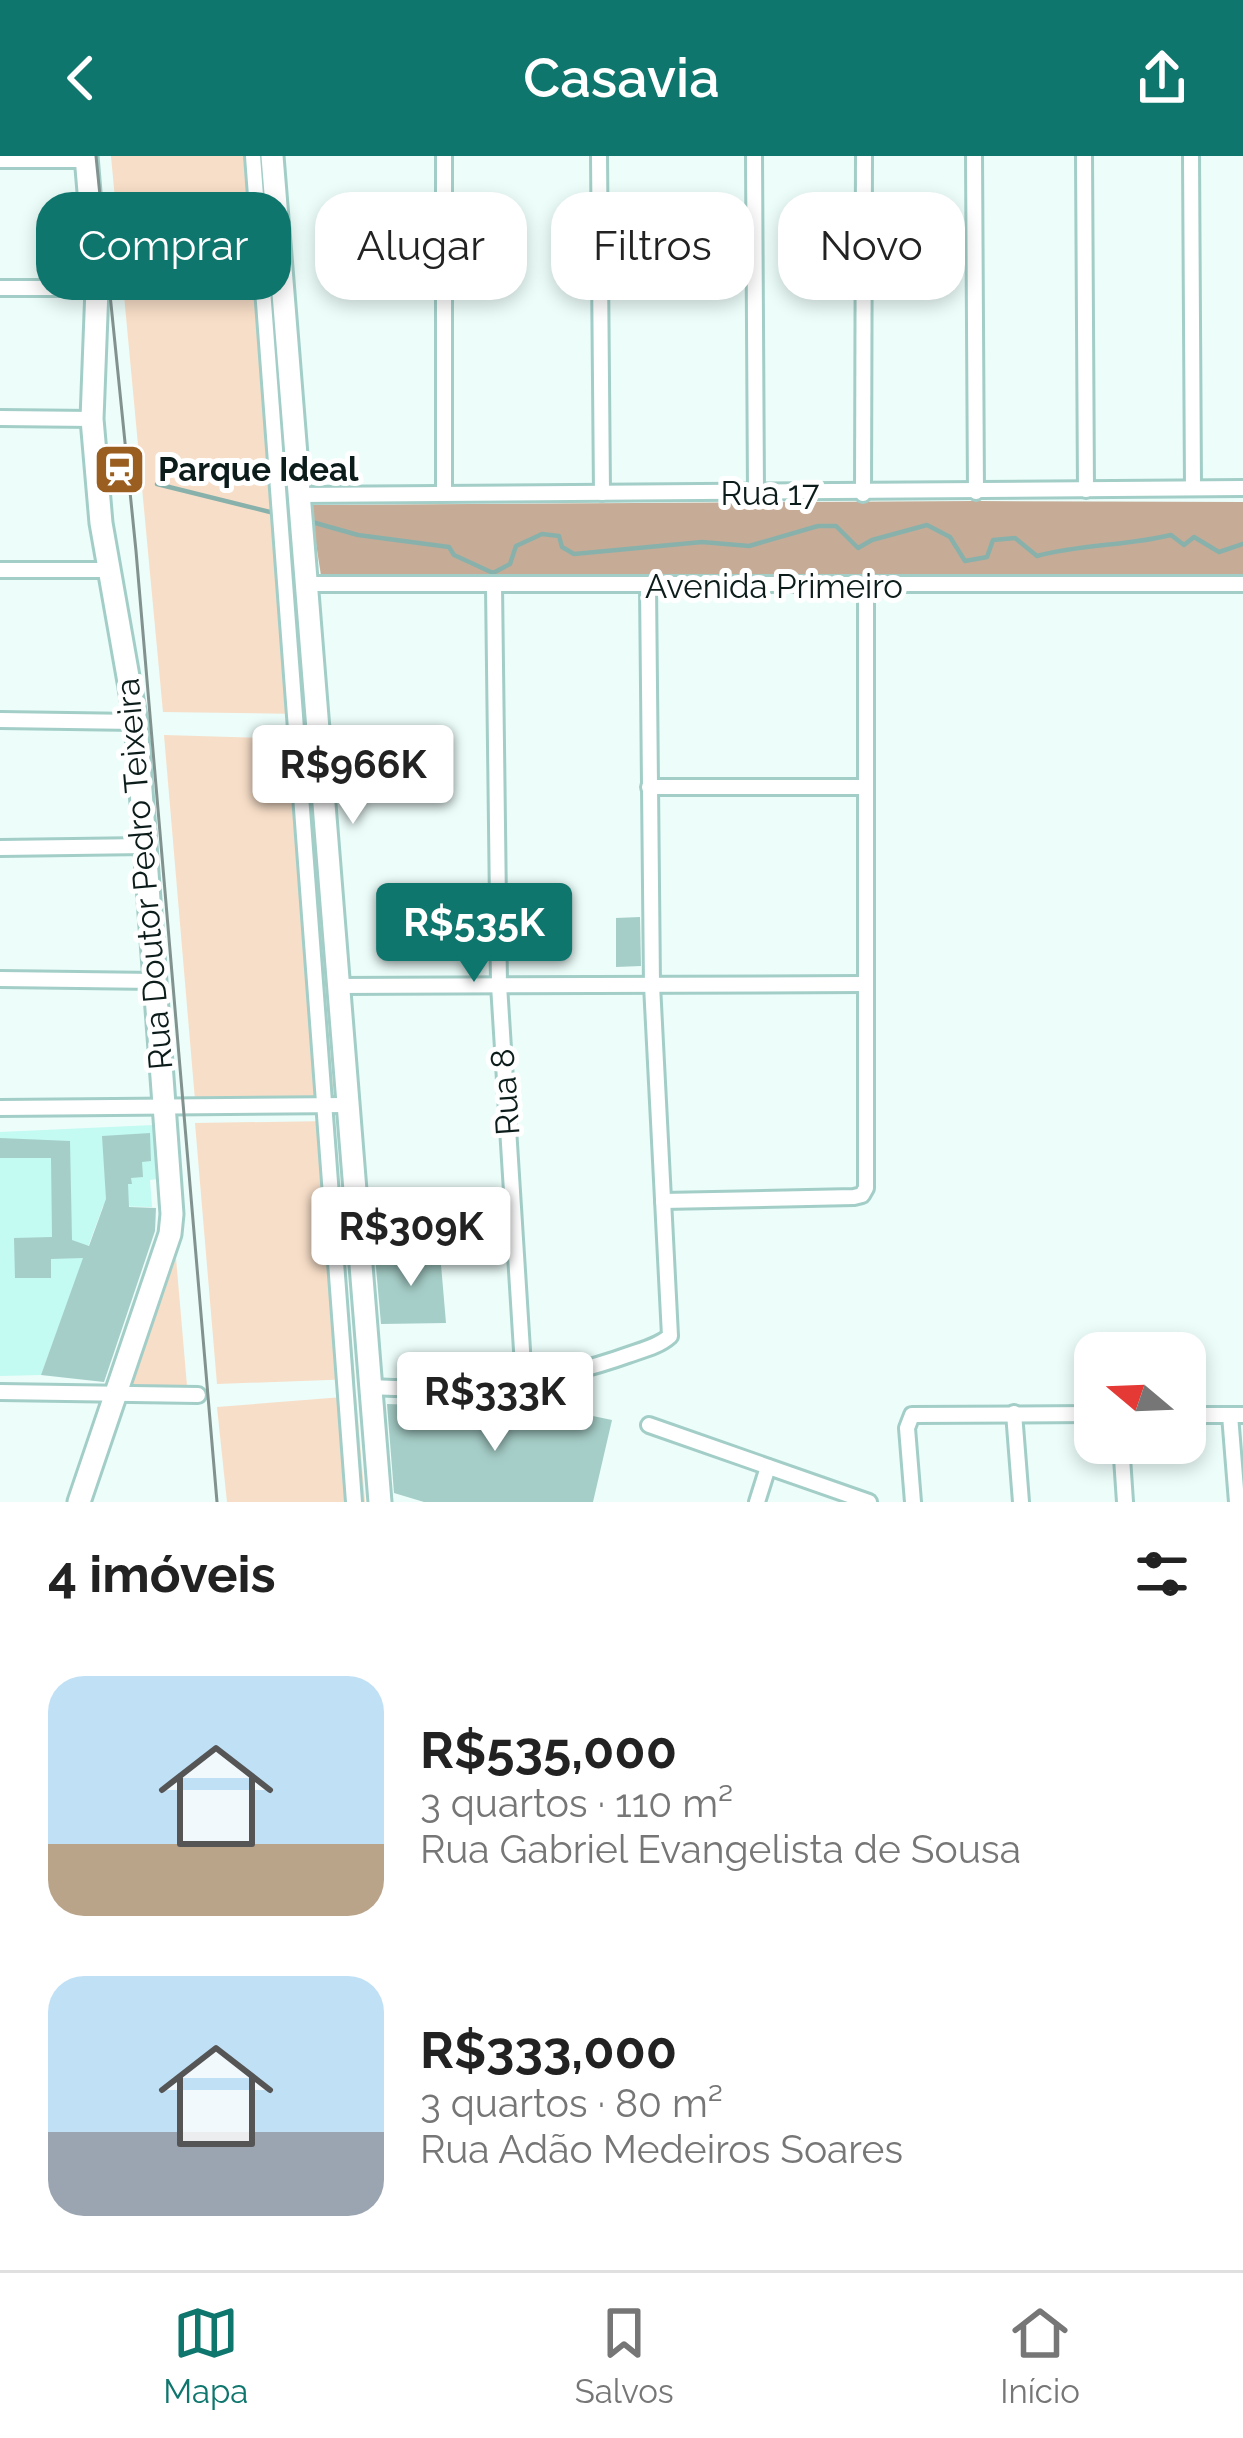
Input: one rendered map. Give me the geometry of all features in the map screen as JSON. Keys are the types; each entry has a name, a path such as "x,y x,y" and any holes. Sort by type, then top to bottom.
{"main road":[{"path":"272,156 381,1502"},
{"name":"Rua Doutor Pedro Teixeira","path":"86,158 89,192"},
{"name":"Rua Doutor Pedro Teixeira","path":"97,300 92,419 109,570 136,722 170,1234 115,1393"},
{"path":"79,1502 115,1393"}],"street":[{"path":"253,156 354,1502"},
{"path":"444,156 444,493"},
{"path":"599,156 602,493"},
{"path":"754,156 756,493"},
{"path":"863,494 864,156"},
{"path":"974,156 976,493"},
{"path":"1084,156 1086,490"},
{"path":"1191,156 1192,487"},
{"path":"0,160 86,158"},
{"path":"0,288 36,288"},
{"path":"0,418 92,419"},
{"name":"Rua 17","path":"298,495 1243,488"},
{"path":"0,570 109,570"},
{"name":"Avenida Primeiro","path":"305,584 1243,584"},
{"name":"Rua 8","path":"494,586 499,985 524,1382"},
{"path":"369,1387 524,1382 603,1364 670,1336 652,985 649,586"},
{"path":"663,1201 854,1197 866,1188 866,586"},
{"path":"0,720 136,722"},
{"path":"649,788 865,787"},
{"path":"0,848 146,846"},
{"path":"0,980 156,981"},
{"path":"337,986 865,984"},
{"path":"0,1108 346,1105"},
{"path":"0,1392 198,1395"},
{"path":"913,1502 907,1427 916,1413 1074,1414"},
{"path":"1014,1413 1021,1502"},
{"path":"1206,1415 1237,1415 1237,1502"},
{"path":"649,1425 869,1502"},
{"path":"1122,1464 1125,1502"},
{"path":"757,1502 768,1467"}],"shaded area":[{"path":"111,156 257,156 260,192 114,192"},
{"path":"124,300 268,300 301,714 163,712"},
{"path":"1243,502 1243,579 322,582 310,505"},
{"path":"164,735 304,739 334,1098 195,1100"},
{"path":"332,1121 355,1379 217,1384 195,1123"},
{"path":"154,1125 157,1179 150,1180 152,1207 103,1206 41,1375 0,1376 0,1132"},
{"path":"176,1258 187,1386 131,1387"},
{"path":"356,1396 365,1502 227,1502 217,1407"}],"building":[{"path":"640,917 641,966 616,967 616,918"},
{"path":"150,1133 151,1161 142,1162 143,1177 131,1178 128,1184 129,1207 156,1208 155,1231 104,1382 41,1375 83,1258 51,1259 51,1278 15,1278 14,1238 52,1237 51,1158 0,1158 0,1138 70,1141 72,1240 89,1246 106,1199 102,1136"},
{"path":"440,1253 446,1323 381,1324 375,1256"},
{"path":"387,1404 564,1410 612,1420 593,1502 424,1502 394,1493"}],"waterway":[{"path":"157,484 274,513"},
{"path":"312,522 358,535 449,547 454,555 493,573 510,564 516,546 542,534 559,536 562,547 574,554 702,542 749,546 818,526 836,526 858,548 927,525 950,537 965,561 987,557 993,540 1015,538 1037,556 1171,535 1184,545 1194,537 1219,552 1243,544"}],"tram line":[{"path":"96,156 136,551 217,1502"}],"place":[{"name":"Parque Ideal","path":"119,469"}]}
